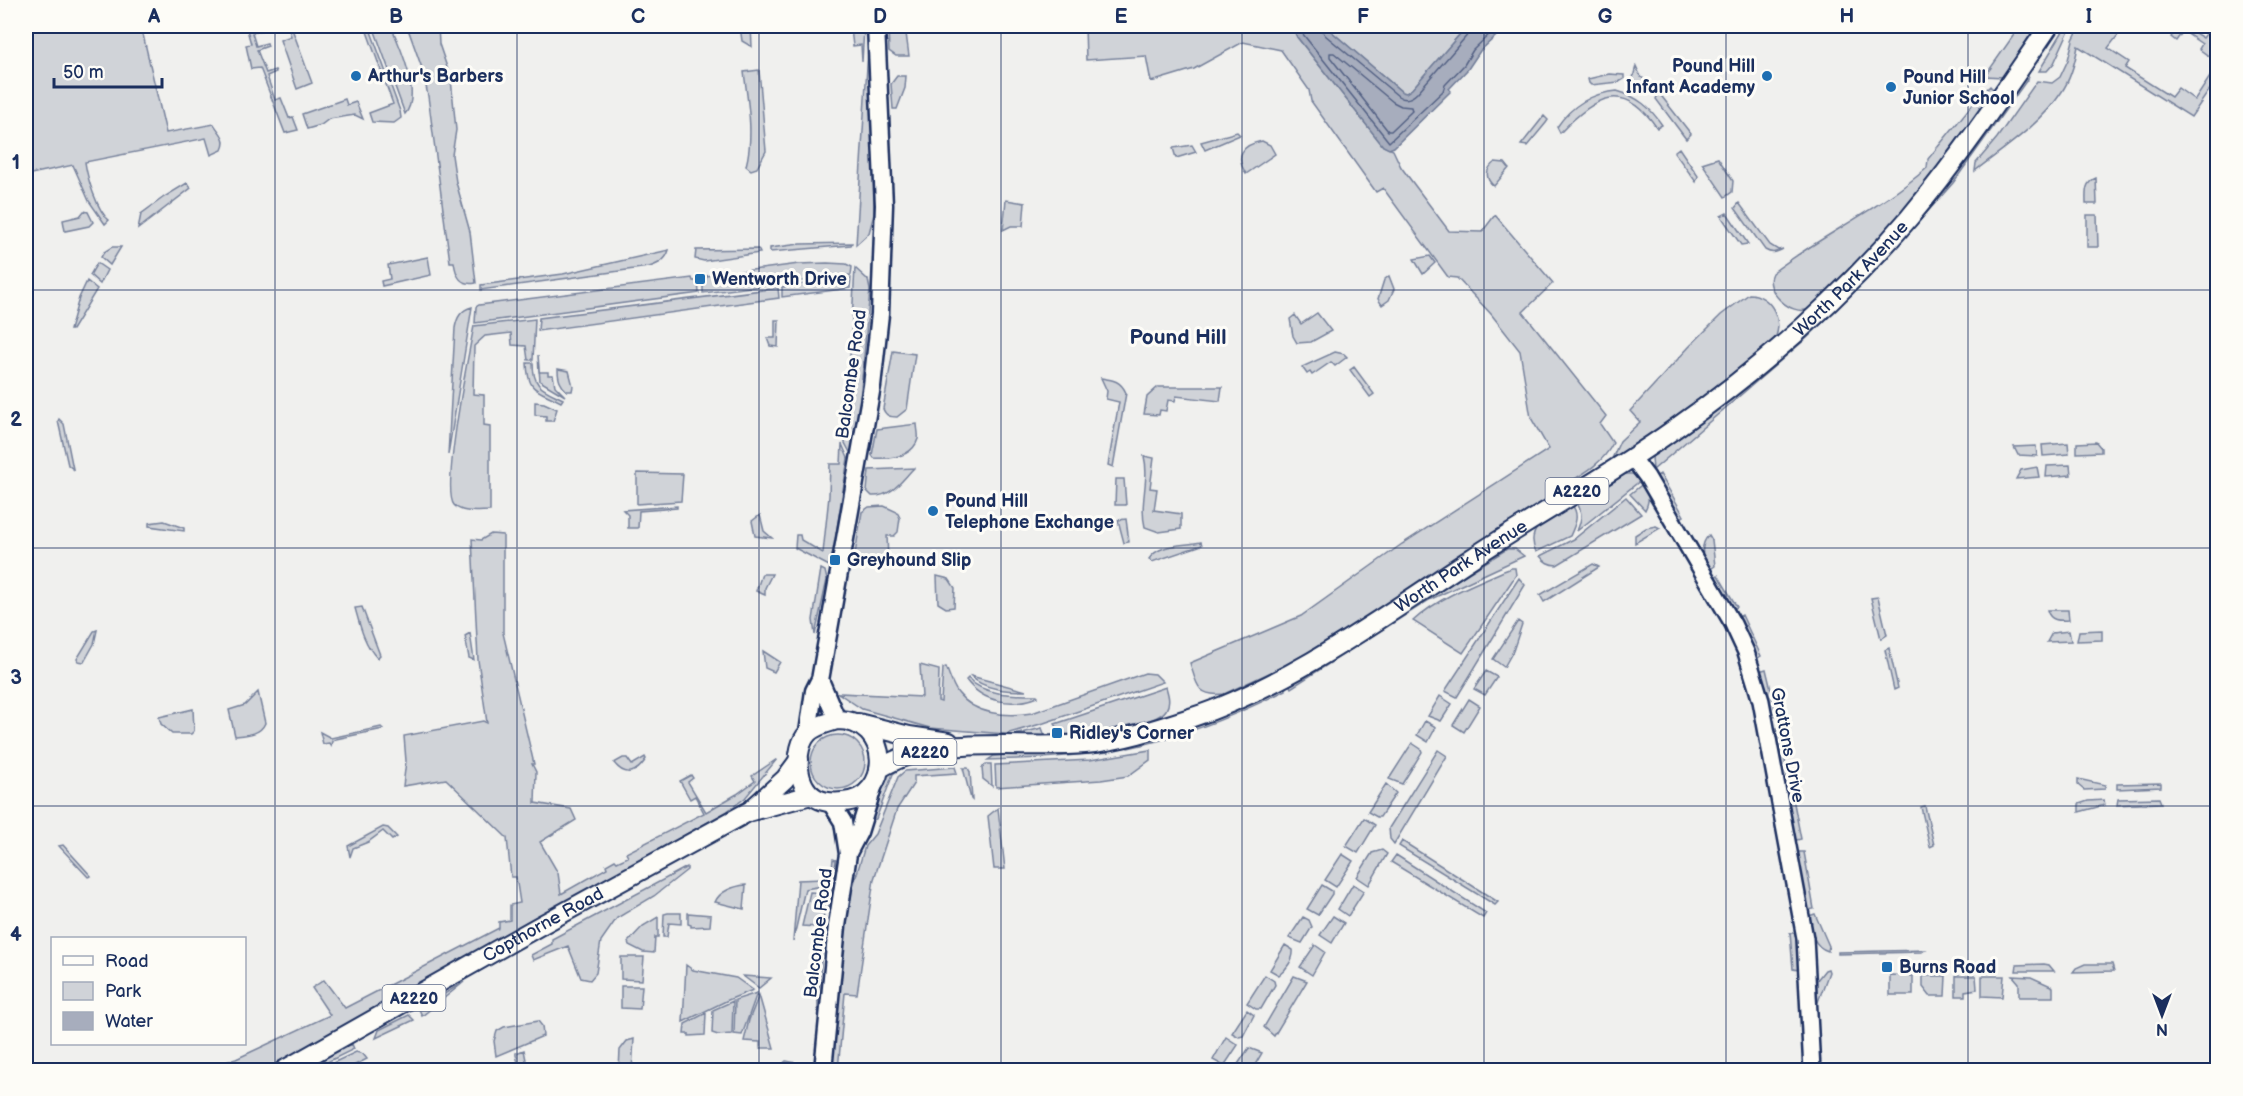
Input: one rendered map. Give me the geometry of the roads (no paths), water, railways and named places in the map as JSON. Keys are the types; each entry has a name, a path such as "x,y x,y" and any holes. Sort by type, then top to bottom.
{"main road":[{"name":"Balcombe Road","path":"808,733 814,692 820,679 872,386 880,314 884,205 876,26"},
{"name":"Worth Park Avenue","path":"877,777 892,761 918,753 974,746 1090,744 1192,718 1270,684 1342,642 1511,532 1632,457 1719,396 1851,280 1909,218 1947,170 1979,128 2049,26"},
{"path":"820,679 837,720"},
{"path":"877,777 868,792 855,800 831,803 811,795 799,772 802,744 808,733 818,726 837,720 909,736 974,746"},
{"path":"848,854 859,831 877,777 880,756 876,743 868,730 857,723"},
{"path":"748,812 785,779 799,760"},
{"name":"Copthorne Road","path":"284,1071 543,924 748,812 811,795"},
{"name":"Balcombe Road","path":"823,1071 837,926 848,854 843,822 831,803"}],"street":[{"name":"Grattons Drive","path":"1632,457 1647,477 1733,624 1746,652 1755,680 1805,938 1812,1071"}],"water":[{"path":"1292,26 1325,26 1406,93 1467,26 1507,26 1480,51 1468,69 1449,89 1451,91 1394,147 1389,149 1383,146 1297,37"}],"place":[{"name":"Arthur's Barbers","path":"356,76"},
{"name":"Pound Hill Infant Academy","path":"1767,76"},
{"name":"Pound Hill Junior School","path":"1891,87"},
{"name":"Wentworth Drive","path":"700,279"},
{"name":"Pound Hill Telephone Exchange","path":"933,511"},
{"name":"Greyhound Slip","path":"835,560"},
{"name":"Ridley's Corner","path":"1057,733"},
{"name":"Burns Road","path":"1887,967"}],"district":[{"name":"Pound Hill","path":"1178,337"}]}
